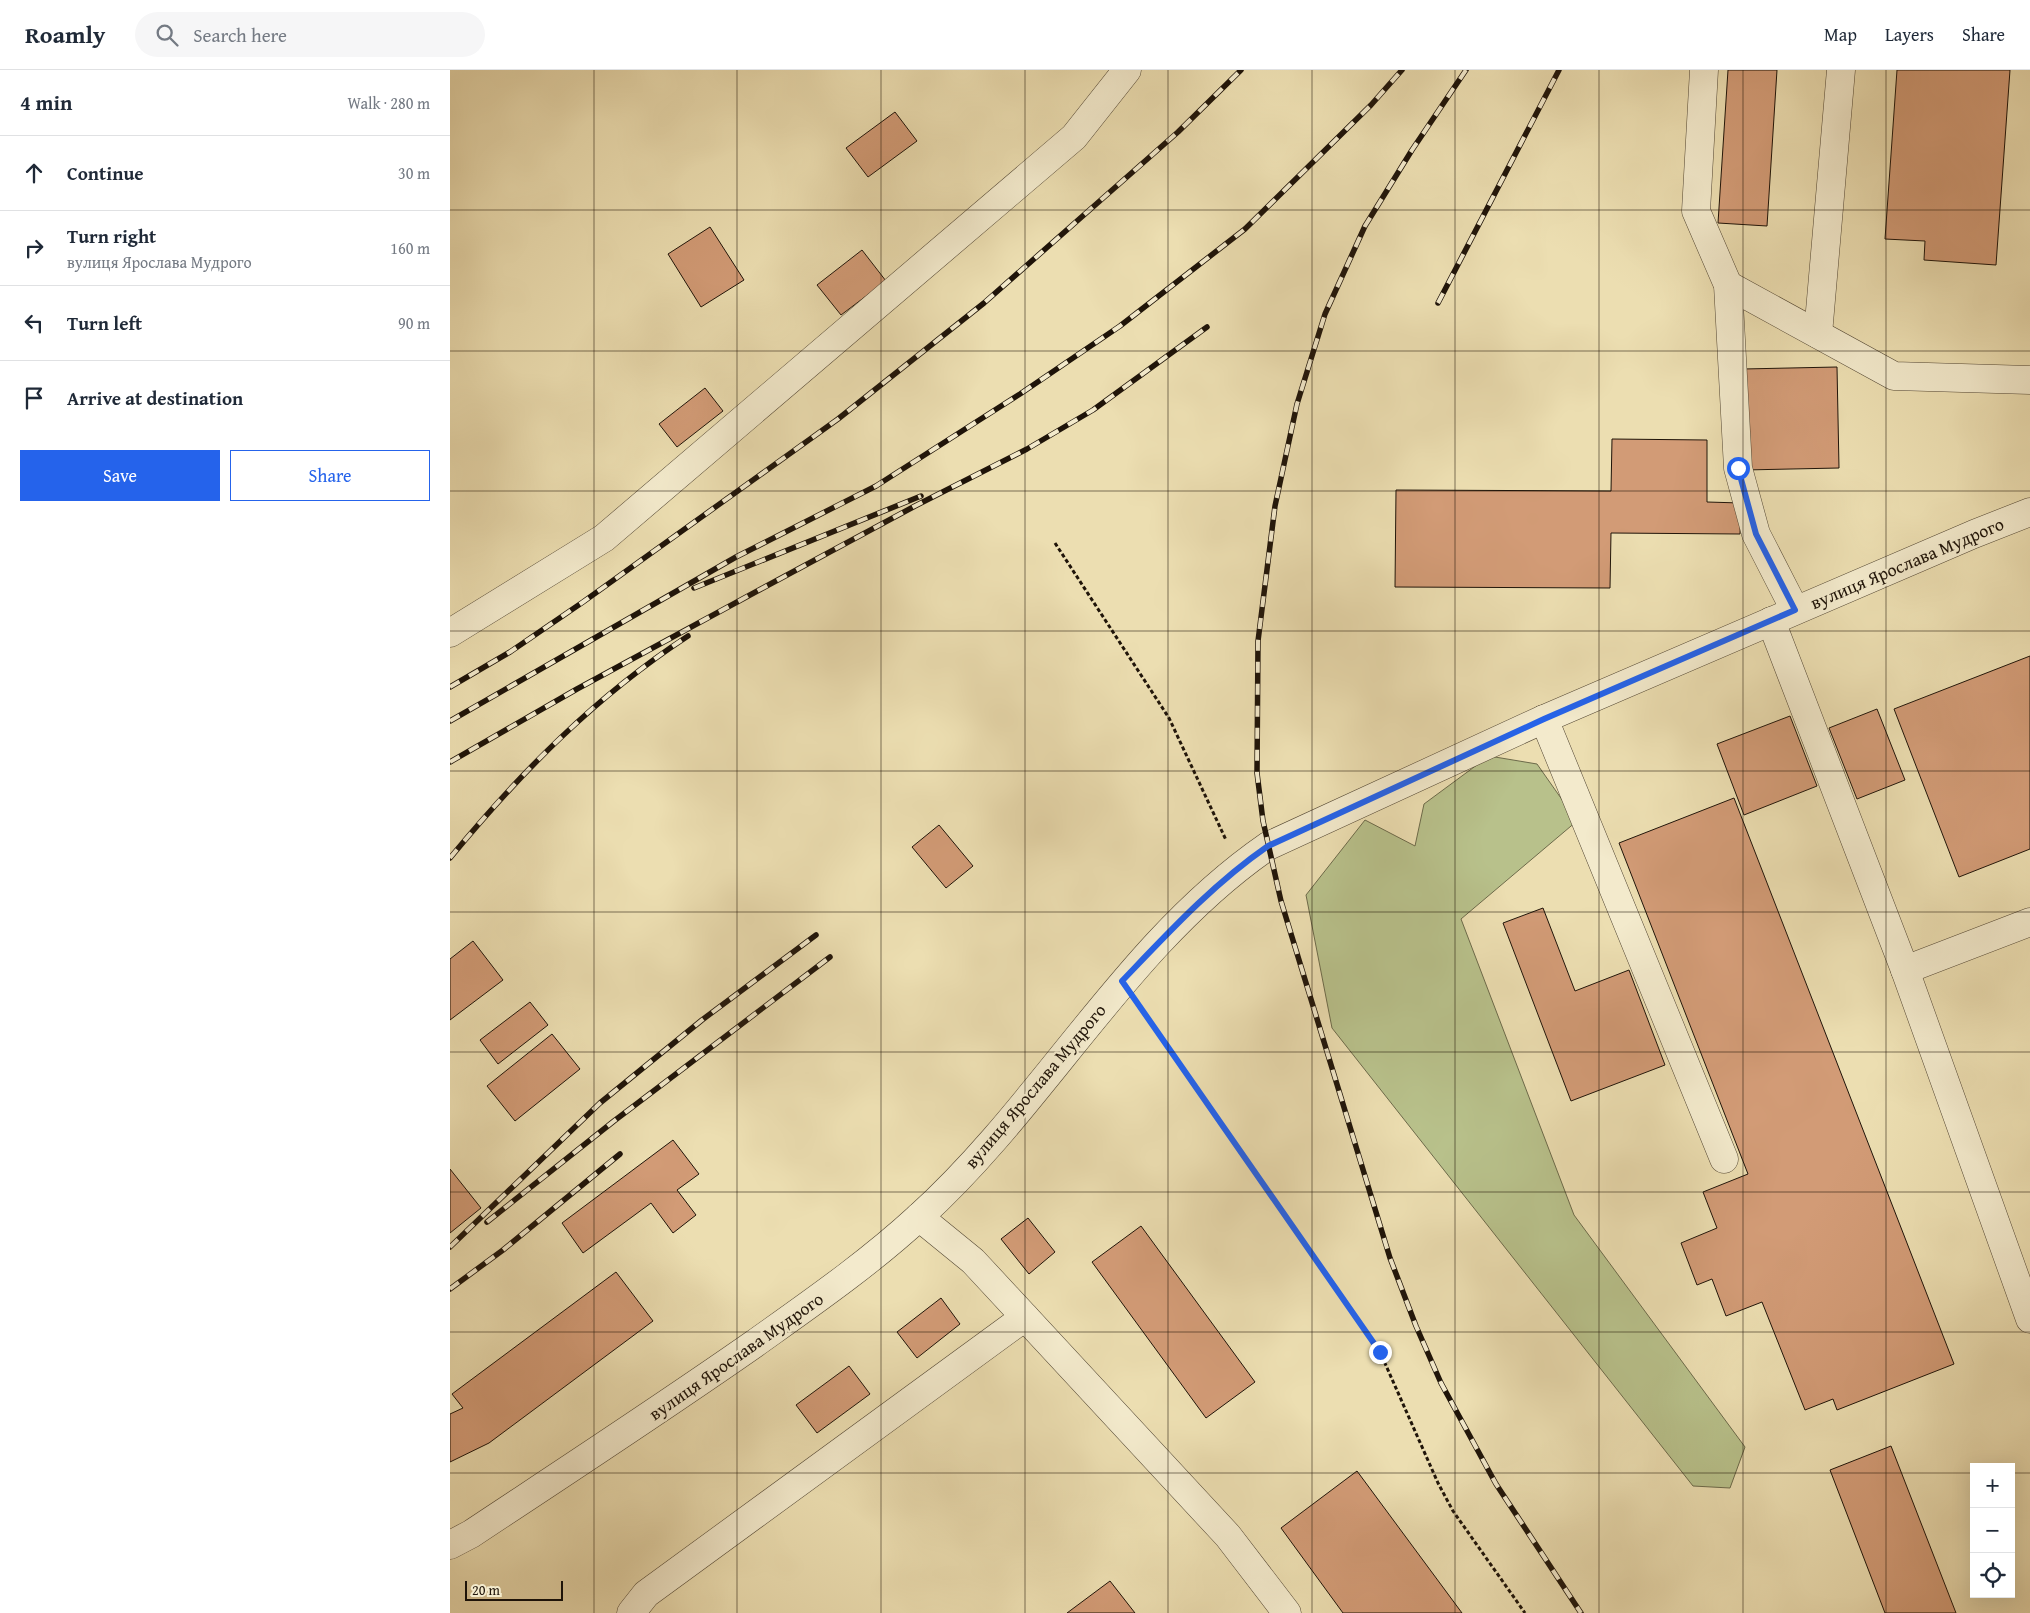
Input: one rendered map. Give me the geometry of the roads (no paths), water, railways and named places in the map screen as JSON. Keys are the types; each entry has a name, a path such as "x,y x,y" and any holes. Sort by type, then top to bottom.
{"street":[{"path":"450,633 604,538 1074,137 1128,70"},
{"path":"1704,70 1696,211 1728,285 1738,468 1756,534 1795,610"},
{"path":"1818,334 1841,70"},
{"path":"1728,285 1894,376 2030,380"},
{"name":"вулиця Ярослава Мудрого","path":"450,1545 471,1534 664,1407 834,1287 919,1217 997,1136 1122,981 1196,905 1238,867 1268,846 1544,719 1795,610 2030,512"},
{"path":"1771,621 1905,970 2030,1319"},
{"path":"1544,719 1724,1160"},
{"path":"1905,970 2030,922"},
{"path":"919,1217 974,1261 1228,1536 1287,1613"},
{"path":"631,1613 646,1594 1025,1317"}],"railway":[{"path":"450,687 510,652 583,602 838,419 984,303 1178,132 1241,70"},
{"path":"450,721 736,557 876,486 1020,394 1120,326 1245,229 1371,105 1402,70"},
{"path":"1466,70 1412,150 1365,226 1325,314 1297,404 1275,506 1258,641 1257,773 1263,821 1281,901 1390,1258 1416,1326 1441,1383 1496,1484 1581,1613"},
{"path":"1438,303 1559,70"},
{"path":"450,762 577,689 761,589 915,506 1027,449 1093,410 1207,327"},
{"path":"694,588 921,496"},
{"path":"450,858 532,766 591,710 654,659 688,636"},
{"path":"450,1247 600,1103 702,1020 816,935"},
{"path":"487,1222 614,1121 830,957"},
{"path":"450,1289 503,1250 620,1154"}]}
